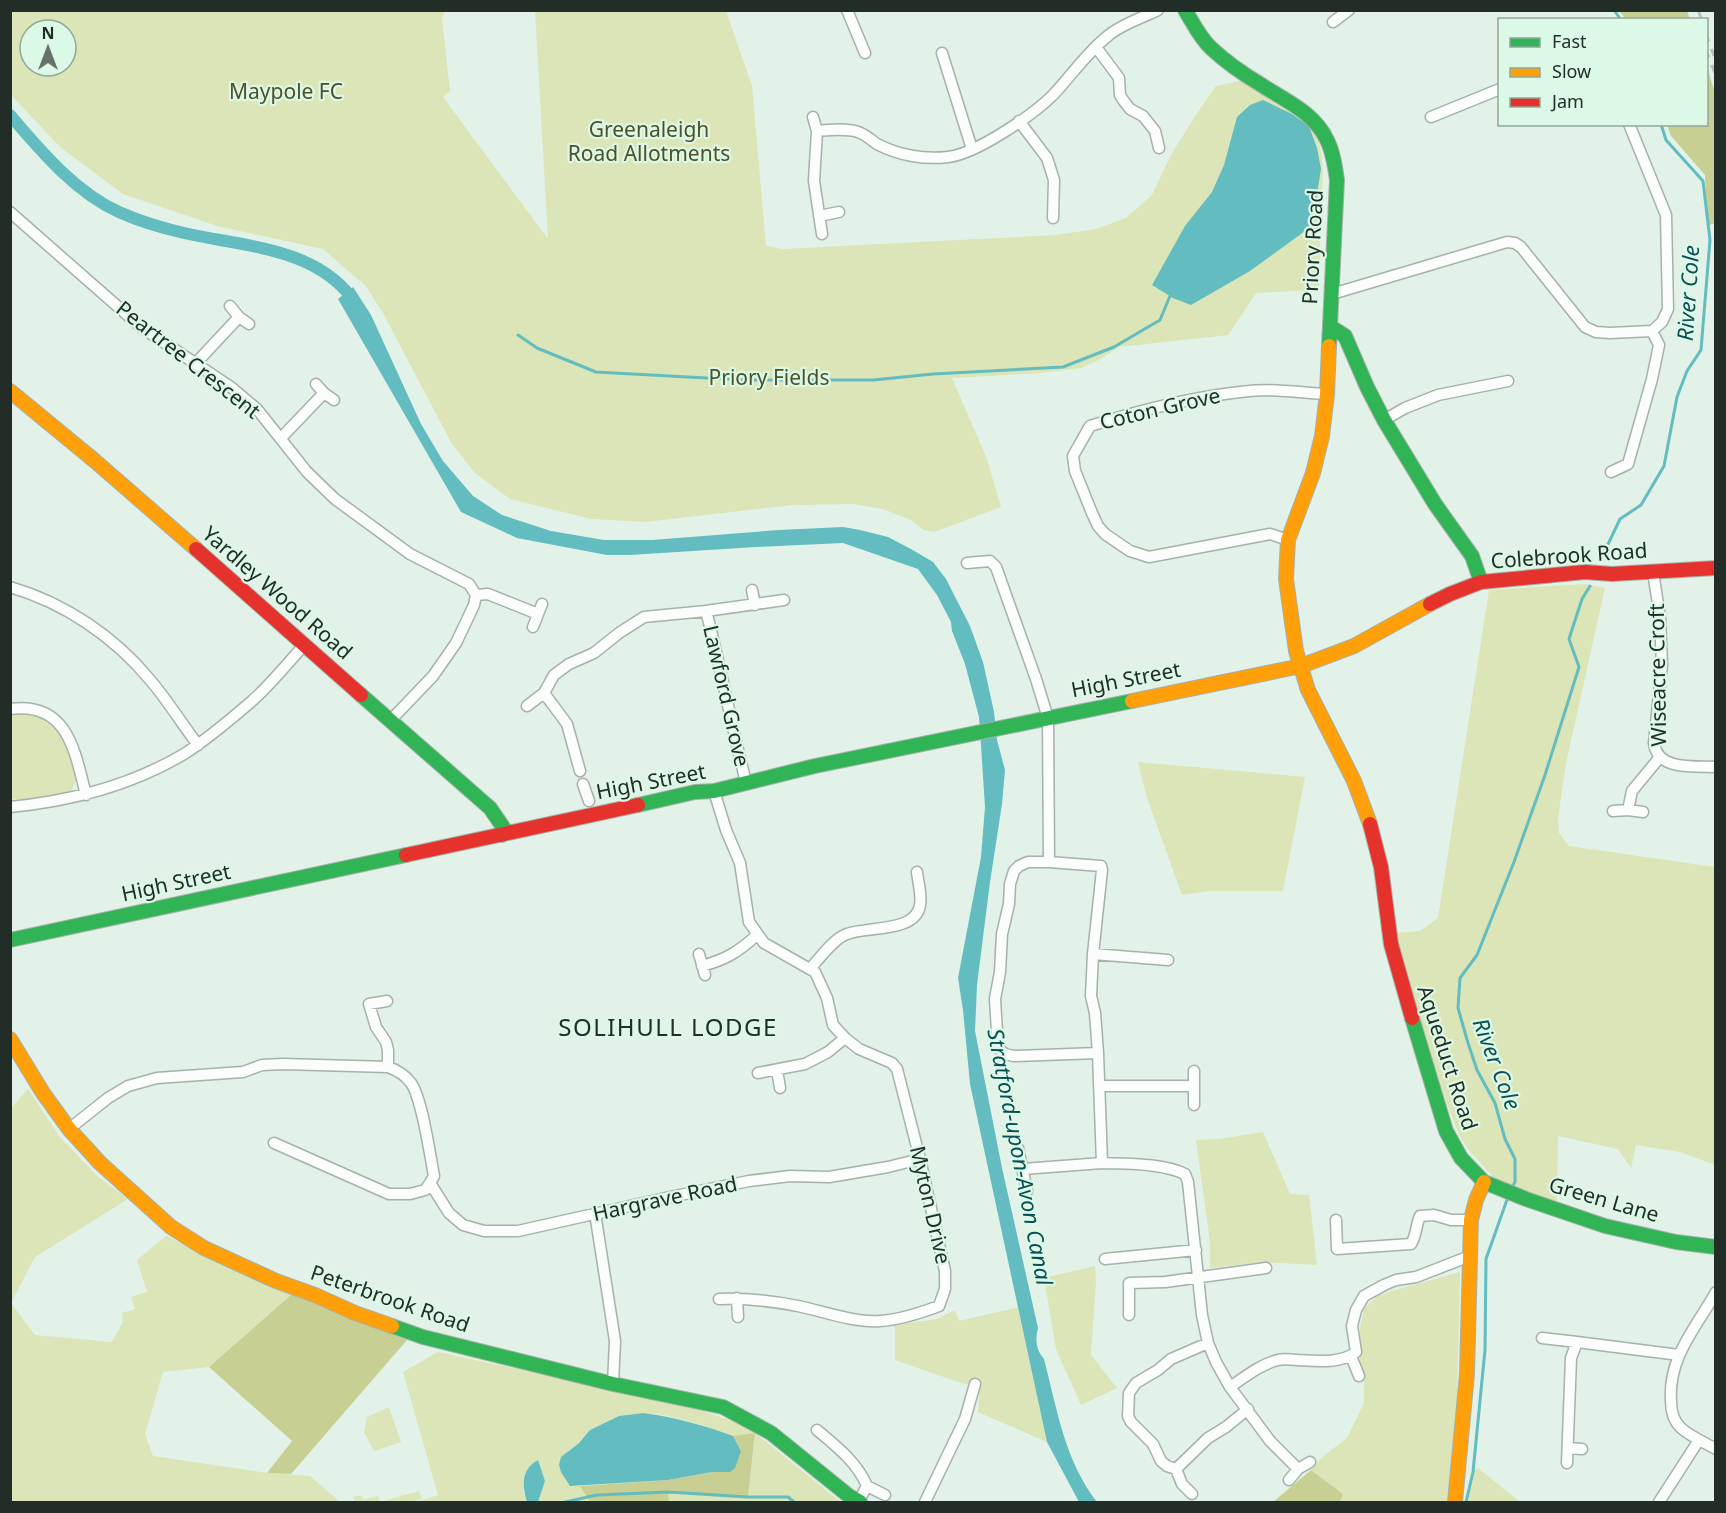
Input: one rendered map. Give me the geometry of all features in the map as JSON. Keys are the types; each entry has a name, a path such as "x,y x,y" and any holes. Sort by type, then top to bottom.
{"street":[{"path":"847,10 865,53"},
{"path":"817,131 839,129 858,132 896,152 928,159 951,157 1001,134 1051,97 1110,34 1158,10"},
{"name":"Priory Road","path":"1185,10 1205,42 1218,54 1251,80 1304,112 1318,124 1329,142 1336,165 1337,180 1331,327 1345,336 1384,420 1435,504 1472,556 1481,582"},
{"path":"1333,22 1349,10"},
{"path":"1096,47 1119,78 1120,94 1130,110 1143,116 1155,131 1159,148"},
{"path":"942,53 972,149"},
{"path":"1431,117 1498,90"},
{"path":"813,117 817,131 814,181 822,234"},
{"path":"1019,121 1047,158 1054,180 1053,218"},
{"path":"1332,294 1507,242 1521,247 1585,327 1596,332 1610,333 1652,331 1662,322 1668,309 1666,215 1630,126"},
{"name":"Peartree Crescent","path":"10,212 141,327 232,388 257,410 307,472 335,499 410,554 470,584 476,595 488,594 540,609 533,627"},
{"path":"819,216 839,212"},
{"path":"230,306 238,317 249,324"},
{"path":"196,363 238,317"},
{"name":"Aqueduct Road","path":"1331,327 1322,436 1313,473 1288,540 1286,579 1296,651 1308,690 1354,781 1368,816 1381,867 1391,944 1402,989 1446,1131 1461,1158 1484,1182"},
{"path":"1611,472 1628,464 1659,345 1652,331"},
{"path":"1384,420 1405,408 1438,395 1508,381"},
{"path":"280,438 320,388 334,400"},
{"name":"Coton Grove","path":"1288,540 1270,534 1149,557 1130,551 1105,534 1098,526 1075,471 1073,456 1090,426 1144,410 1251,390 1327,394"},
{"name":"Yardley Wood Road","path":"10,391 95,461 490,808 503,827 502,835"},
{"path":"967,563 990,561 996,567 1048,718 1049,862"},
{"name":"Colebrook Road","path":"1301,666 1360,643 1445,597 1481,582 1585,572 1612,574 1716,568"},
{"name":"Wiseacre Croft","path":"1653,572 1660,617 1662,665 1655,751 1668,763 1716,767"},
{"path":"10,587 45,600 86,622 118,645 152,681 198,745"},
{"path":"752,590 755,604"},
{"path":"390,722 433,676 456,643 474,605 476,595"},
{"name":"Lawford Grove","path":"527,706 544,693 554,675 569,664 594,653 644,617 784,600"},
{"name":"Lawford Grove","path":"706,611 746,782"},
{"path":"10,807 86,795 170,761 198,745 254,700 305,644"},
{"name":"High Street","path":"10,940 694,792 714,791 746,782 1008,726 1301,666"},
{"path":"544,693 567,724 580,771"},
{"path":"10,710 30,708 39,710 61,725 76,756 86,795"},
{"path":"1628,810 1632,791 1660,757"},
{"path":"583,784 589,801"},
{"path":"699,954 704,970 744,947 757,935 749,922 740,863 726,830 714,791"},
{"path":"1613,811 1643,812"},
{"path":"1098,1053 1014,1056 1005,1054 998,1048 994,999 1000,972 1002,934 1009,904 1010,884 1014,871 1028,862 1101,866 1102,870 1091,996 1095,1013 1098,1053 1102,1163"},
{"path":"810,969 834,943 846,934 901,925 914,917 921,903 917,872"},
{"name":"Myton Drive","path":"718,1299 737,1298 797,1306 880,1321 923,1312 939,1306 945,1289 945,1271 897,1069 892,1063 859,1049 845,1038 833,1025 827,998 815,972 764,943 757,935"},
{"path":"1094,954 1168,960"},
{"path":"387,1001 369,1004 373,1020 386,1042 388,1067"},
{"path":"758,1073 805,1064 828,1052 845,1038"},
{"name":"Peterbrook Road","path":"10,1039 69,1129 100,1163 171,1227 204,1248 276,1281 423,1337 613,1384 723,1407 771,1433 859,1502 867,1486"},
{"path":"69,1129 108,1098 128,1086 157,1078 243,1072 262,1065 388,1067 398,1071 411,1084 418,1100 434,1176 425,1190 410,1194 388,1194 274,1143"},
{"path":"777,1070 780,1088"},
{"path":"1194,1071 1194,1105"},
{"path":"1099,1086 1193,1086"},
{"path":"1018,1148 1027,1191"},
{"name":"Hargrave Road","path":"430,1183 449,1213 463,1225 484,1231 518,1231 749,1181 790,1176 830,1177 920,1159"},
{"path":"1023,1169 1102,1163 1156,1167 1177,1170 1185,1174 1188,1182 1202,1315 1208,1343 1230,1387 1270,1441 1298,1469"},
{"path":"1455,1503 1467,1374 1471,1220 1484,1182"},
{"name":"Green Lane","path":"1484,1182 1526,1199 1619,1230 1716,1247"},
{"path":"595,1214 615,1341 613,1384"},
{"path":"1336,1220 1337,1249 1410,1244 1420,1216 1434,1215 1451,1220 1471,1220"},
{"path":"1105,1259 1196,1250"},
{"path":"1230,1387 1268,1363 1281,1359 1317,1361 1351,1356 1356,1352 1352,1326 1356,1310 1364,1296 1384,1284 1416,1277 1470,1256"},
{"path":"1129,1315 1129,1283 1165,1282 1266,1268"},
{"path":"1716,1292 1687,1338 1673,1368 1670,1382 1671,1408 1675,1419 1680,1426 1699,1440 1716,1449"},
{"path":"737,1298 738,1317"},
{"path":"1542,1338 1679,1355"},
{"path":"1567,1463 1571,1358 1577,1342"},
{"path":"1192,1494 1182,1484 1176,1469 1161,1461 1153,1444 1131,1422 1128,1416 1129,1393 1136,1383 1171,1359 1208,1343"},
{"path":"1351,1356 1359,1376"},
{"path":"925,1503 965,1419 975,1384"},
{"path":"1176,1469 1208,1438 1248,1409"},
{"path":"817,1430 844,1453 867,1486 885,1494"},
{"path":"1659,1503 1699,1440"},
{"path":"1568,1448 1582,1449"},
{"path":"1289,1480 1298,1469 1310,1462"}],"green space":[{"name":"Priory Fields","path":"11,11 445,11 442,18 450,91 443,97 548,239 535,11 726,11 752,86 766,246 782,249 1056,235 1096,229 1126,218 1152,195 1171,155 1216,86 1240,81 1306,119 1318,140 1323,177 1319,290 1256,293 1228,335 1119,347 1081,368 1041,373 952,378 987,459 1001,507 934,532 923,530 911,520 883,509 853,504 793,505 645,522 591,519 510,499 475,473 452,444 384,315 366,286 323,249 217,226 123,194 60,147 11,95"},
{"path":"1619,11 1687,11 1690,18 1625,18"},
{"path":"1708,70 1715,93 1715,223 1707,226 1705,175 1671,136 1667,126 1708,126"},
{"path":"1584,584 1605,588 1566,763 1558,818 1559,833 1569,846 1715,867 1715,1165 1680,1152 1636,1145 1631,1168 1618,1149 1558,1136 1557,1201 1520,1190 1493,1177 1460,1137 1426,1039 1396,933 1420,931 1438,918 1489,590"},
{"path":"29,713 49,723 62,738 77,777 71,792 29,799 11,799 10,714"},
{"path":"1138,762 1305,777 1283,891 1208,891 1182,895 1147,798"},
{"path":"28,1089 59,1136 97,1176 128,1199 35,1257 11,1303 35,1335 112,1342 123,1322 122,1313 135,1309 131,1297 147,1292 137,1260 166,1236 292,1294 209,1367 163,1372 145,1434 153,1456 267,1473 310,1476 340,1502 11,1502 10,1109"},
{"path":"1263,1132 1290,1194 1309,1195 1317,1265 1263,1262 1210,1268 1210,1242 1196,1140 1220,1139"},
{"path":"1095,1266 1091,1355 1117,1388 1081,1405 1056,1349 1044,1278"},
{"path":"1460,1272 1457,1401 1447,1502 1340,1502 1343,1494 1311,1470 1321,1458 1347,1438 1364,1403 1360,1328 1364,1309 1378,1295"},
{"path":"292,1294 407,1340 291,1474 267,1473 292,1441 209,1367"},
{"path":"1019,1307 1047,1442 978,1412 980,1384 964,1384 895,1360 895,1325 937,1319 955,1310 959,1321"},
{"path":"438,1352 685,1405 735,1422 755,1433 841,1502 669,1502 668,1492 748,1497 755,1434 733,1436 664,1415 643,1413 619,1416 590,1430 579,1443 568,1450 570,1486 580,1486 590,1502 538,1502 545,1481 537,1460 523,1491 527,1502 417,1502 438,1495 403,1372"},
{"path":"389,1407 401,1442 374,1451 364,1432 367,1417"},
{"path":"755,1433 748,1497 668,1492 669,1502 590,1502 580,1486 668,1480 712,1472 730,1472 741,1451 733,1436"},
{"path":"1478,1468 1520,1502 1467,1502 1473,1472"},
{"path":"1311,1470 1343,1494 1340,1502 1273,1502"},
{"path":"419,1491 422,1499 409,1502 380,1502"},
{"path":"361,1495 363,1500 377,1496 380,1502 355,1502 353,1497"}],"water":[{"path":"1263,100 1292,114 1309,126 1321,169 1312,226 1250,271 1191,305 1170,297 1152,285 1185,226 1212,192 1224,165 1237,117 1250,105"},
{"path":"353,287 371,315 421,424 443,461 473,496 502,515 551,531 604,540 652,540 843,527 888,537 933,562 946,579 970,626 983,662 994,712 997,740 1005,770 977,985 975,1031 1002,1168 1038,1328 1036,1341 1044,1359 1063,1434 1077,1469 1097,1502 1079,1502 1047,1442 970,1084 958,978 981,857 985,807 981,745 979,717 965,664 952,631 951,622 937,595 918,569 843,543 607,555 517,538 461,512 338,299"},
{"path":"643,1413 689,1422 733,1436 741,1451 735,1468 730,1472 712,1472 668,1480 570,1486 561,1472 559,1465 561,1457 579,1443 590,1430 619,1416"},
{"path":"538,1460 545,1481 538,1502 527,1502 524,1478 528,1468"}],"waterway":[{"name":"River Cole","path":"1614,10 1620,18"},
{"name":"Stratford-upon-Avon Canal","path":"10,115 60,170 103,204 159,227 279,252 301,260 322,271 340,285 356,304"},
{"name":"River Cole","path":"1602,557 1620,519 1641,505 1664,466 1677,397 1687,371 1701,350 1710,240 1703,181 1666,140 1662,126"},
{"path":"518,335 537,348 596,372 743,380 873,380 933,374 1063,367 1114,347 1160,320 1170,296"},
{"name":"River Cole","path":"1512,1188 1515,1182 1515,1159 1505,1139 1495,1103 1477,1070 1468,1043 1458,1008 1460,978 1477,955 1545,775 1579,667 1569,639 1582,599 1590,586"},
{"name":"River Cole","path":"1466,1502 1473,1472 1485,1350 1486,1259 1508,1197"},
{"path":"565,1502 597,1495 668,1492 788,1497 794,1502"}],"railway":[{"path":"1698,10 1701,18"},
{"path":"1708,40 1714,56"},
{"path":"1708,55 1716,76"}],"traffic: fast":[{"path":"1185,10 1211,48 1241,72 1306,114 1321,130 1329,145 1337,180 1329,346"},
{"path":"1331,327 1345,336 1384,420 1435,504 1472,556 1481,582"},
{"path":"361,695 490,808 503,827 502,835"},
{"path":"638,805 695,792 714,791 815,766 1132,701"},
{"path":"10,940 406,855"},
{"path":"1412,1018 1446,1131 1461,1158 1484,1182 1605,1226 1676,1242 1716,1247"},
{"path":"392,1326 423,1337 613,1384 723,1407 771,1433 849,1496 860,1502"}],"traffic: slow":[{"path":"1329,346 1322,436 1313,473 1288,540 1286,579 1296,651 1308,690 1354,781 1370,824"},
{"path":"10,391 196,549"},
{"path":"1132,701 1301,666 1354,646 1430,604"},
{"path":"10,1039 43,1093 69,1129 100,1163 171,1227 204,1248 276,1281 392,1326"},
{"path":"1455,1502 1467,1374 1471,1220 1484,1182"}],"traffic: jam":[{"path":"196,549 361,695"},
{"path":"1430,604 1481,582 1585,572 1612,574 1716,568"},
{"path":"406,855 638,805"},
{"path":"1370,824 1381,867 1391,944 1412,1018"}],"district":[{"name":"SOLIHULL LODGE","path":"668,1028"}],"park label":[{"name":"Maypole FC","path":"286,92"},
{"name":"Greenaleigh Road Allotments","path":"649,142"}]}
